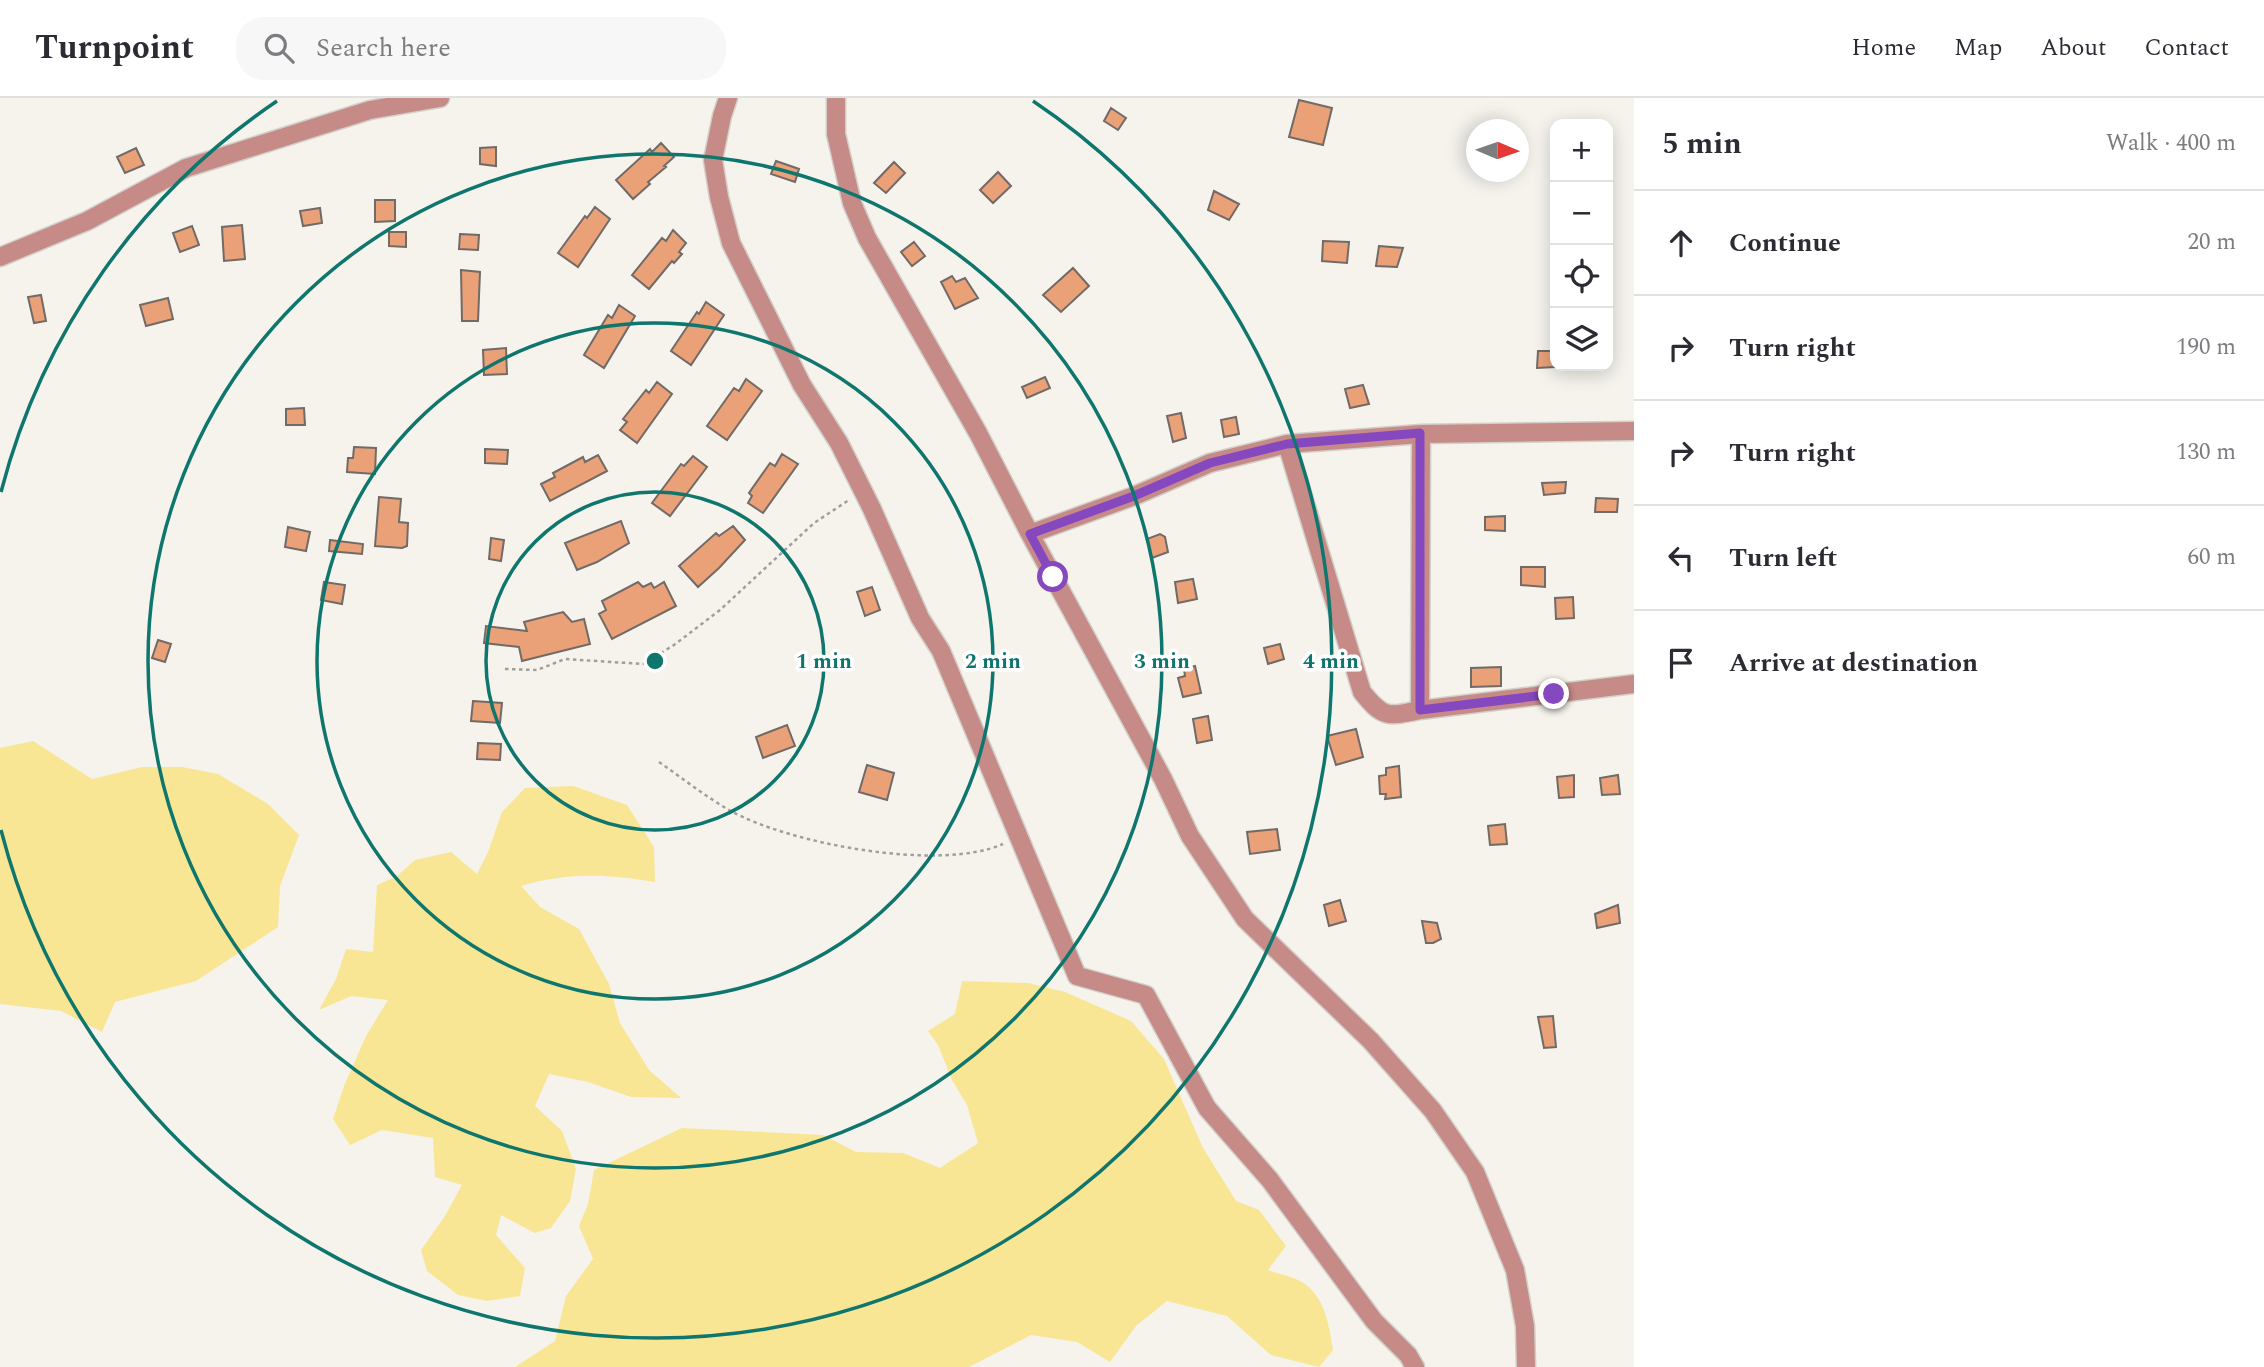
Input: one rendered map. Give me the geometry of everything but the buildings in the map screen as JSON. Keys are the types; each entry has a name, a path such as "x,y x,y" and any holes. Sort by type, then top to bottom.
{"street":[{"path":"0,257 87,221 186,168 370,110 440,98"},
{"path":"728,98 713,160 731,243 802,385 839,443 920,618 941,651 1077,976 1146,995 1208,1108 1270,1180 1374,1321 1408,1355 1415,1367"},
{"path":"836,98 836,134 852,203 867,238 978,433 1163,779 1190,836 1245,919 1371,1041 1433,1111 1475,1172 1515,1270 1525,1326 1526,1367"},
{"path":"1030,534 1134,496 1210,463 1287,444 1420,433 1634,431"},
{"path":"1420,433 1420,710"},
{"path":"1287,444 1362,692 1377,710 1394,715 1634,684"}],"path":[{"path":"505,669 537,670 565,659 643,664 674,645 720,610 814,523 863,490"},
{"path":"659,762 730,810 784,834 850,849 932,856 986,852 1019,837"}],"shaded area":[{"path":"33,741 92,779 142,767 182,767 218,774 268,804 299,835 280,886 278,927 196,981 115,1002 102,1032 61,1011 0,1004 0,748"},
{"path":"573,786 627,805 654,847 655,882 621,877 571,876 521,886 540,907 579,929 609,984 620,1023 649,1070 681,1098 631,1097 588,1082 549,1074 535,1106 562,1131 576,1169 570,1201 551,1228 535,1233 501,1215 496,1235 525,1268 520,1296 487,1301 458,1295 427,1271 421,1250 445,1216 462,1185 435,1177 433,1138 382,1130 350,1145 333,1119 366,1036 388,1000 351,996 319,1010 336,979 346,949 373,952 377,885 397,876 415,860 451,852 477,874 502,812 525,788"},
{"path":"962,981 1028,983 1065,992 1131,1021 1164,1059 1203,1148 1236,1201 1259,1210 1286,1246 1268,1270 1305,1284 1318,1298 1328,1323 1333,1350 1319,1367 1271,1355 1227,1316 1167,1301 1136,1326 1110,1362 1077,1342 1031,1335 969,1367 515,1367 555,1341 566,1296 593,1259 579,1226 588,1204 594,1170 682,1128 823,1135 856,1152 903,1153 940,1168 978,1143 967,1105 952,1080 938,1045 928,1031 955,1014"}],"route":[{"path":"1053,577 1030,534 1134,496 1210,463 1287,444 1420,433 1420,710 1554,694"}]}
